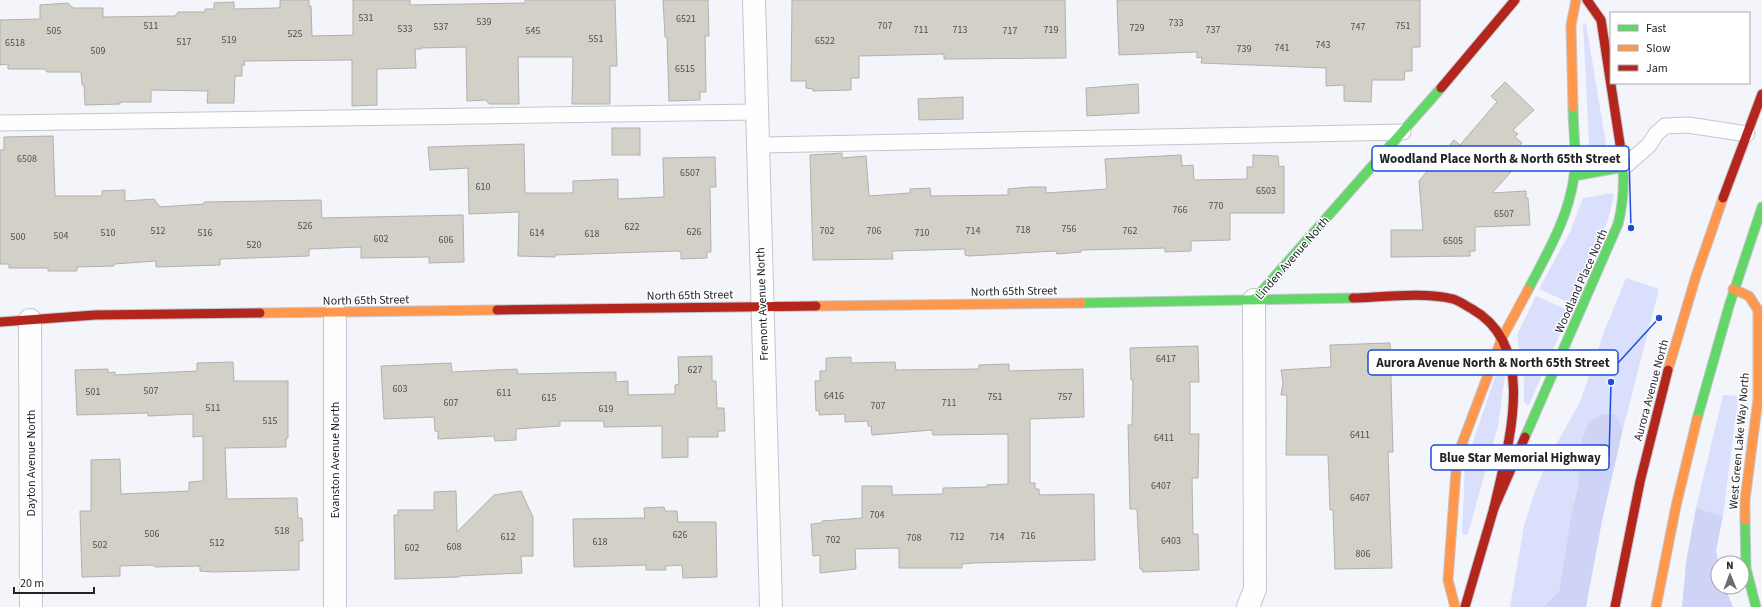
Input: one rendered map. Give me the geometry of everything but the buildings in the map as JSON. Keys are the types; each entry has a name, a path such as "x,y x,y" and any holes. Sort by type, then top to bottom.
{"main road":[{"name":"Linden Avenue North","path":"1254,300 1403,132 1515,0"},
{"path":"1457,457 1502,338 1558,233 1566,214 1574,176 1571,25 1576,0"},
{"name":"Woodland Place North","path":"1587,0 1601,20 1610,78"},
{"name":"Woodland Place North","path":"1465,607 1494,508 1620,222 1625,192 1624,167 1611,84"},
{"name":"Aurora Avenue North","path":"1616,607 1623,561 1649,445 1679,331 1714,224 1762,94"},
{"path":"1574,176 1624,167"},
{"path":"1656,607 1681,480 1705,384 1733,289 1762,208"},
{"name":"West Green Lake Way North","path":"1733,289 1743,292 1754,300 1758,310 1758,399 1745,500 1746,568 1756,607"},
{"name":"North 65th Street","path":"0,322 95,315 1254,300 1431,296 1455,300 1477,311 1489,321 1502,338 1508,350 1514,370 1515,388 1513,413 1494,508"},
{"path":"1380,297 1411,305"},
{"path":"1455,607 1448,580 1457,457 1476,380"}],"street":[{"name":"Fremont Avenue North","path":"754,0 771,607"},
{"name":"Linden Avenue North","path":"1248,607 1255,589 1254,300"},
{"name":"Evanston Avenue North","path":"335,313 335,607"},
{"name":"Dayton Avenue North","path":"30,320 31,607"}],"lane":[{"path":"0,123 757,112"},
{"path":"1624,167 1649,145 1656,134 1665,126 1688,125 1747,134"},
{"path":"758,145 1403,132"}],"shaded area":[{"path":"1586,23 1608,156 1590,159 1583,24"},
{"path":"1612,193 1614,195 1608,220 1572,304 1539,289 1570,232 1583,198"},
{"path":"1626,278 1659,289 1623,429 1616,415 1588,423 1580,445 1578,488 1572,509 1559,591 1543,607 1510,607 1524,526 1535,491 1549,457 1580,402 1604,332"},
{"path":"1536,296 1570,311 1529,405 1527,405 1524,402 1524,379 1517,335"},
{"path":"1496,374 1505,376 1498,426 1469,530 1467,535 1464,535 1462,533 1465,466"},
{"path":"1723,395 1736,396 1738,400 1723,516 1696,508"},
{"path":"1601,414 1616,415 1623,429 1602,521 1586,607 1543,607 1559,591 1572,509 1578,488 1580,445 1588,423"},
{"path":"1696,508 1723,516 1716,551 1717,555 1710,555 1710,595 1728,595 1733,607 1682,607 1686,562"}],"traffic: fast":[{"path":"1254,300 1441,88"},
{"path":"1528,290 1556,235 1571,192 1575,160 1573,107"},
{"path":"1525,437 1618,224 1624,184 1620,144"},
{"path":"1574,176 1624,167"},
{"path":"1697,419 1729,306 1762,207"},
{"path":"1081,303 1353,298"},
{"path":"1745,520 1746,568 1756,607"}],"traffic: slow":[{"path":"1573,107 1571,25 1576,0"},
{"path":"1668,370 1696,276 1723,198"},
{"path":"1733,289 1749,296 1758,310 1758,399 1745,500 1745,520"},
{"path":"1455,607 1448,580 1457,457 1502,338 1528,290"},
{"path":"816,306 1081,303"},
{"path":"260,313 497,310"},
{"path":"1656,607 1676,506 1697,419"}],"traffic: jam":[{"path":"1441,88 1515,0"},
{"path":"1587,0 1601,20 1610,79"},
{"path":"1611,84 1620,144"},
{"path":"1723,198 1762,94"},
{"path":"1353,298 1417,295 1453,299 1472,309 1493,326 1506,348 1512,373 1513,400 1511,429 1494,508"},
{"path":"497,310 816,306"},
{"path":"0,322 95,315 260,313"},
{"path":"1615,607 1640,482 1668,370"},
{"path":"1465,607 1494,508 1525,437"}],"place":[{"name":"Woodland Place North & North 65th Street","path":"1631,228"},
{"name":"Aurora Avenue North & North 65th Street","path":"1659,318"},
{"name":"Blue Star Memorial Highway","path":"1611,382"}]}
